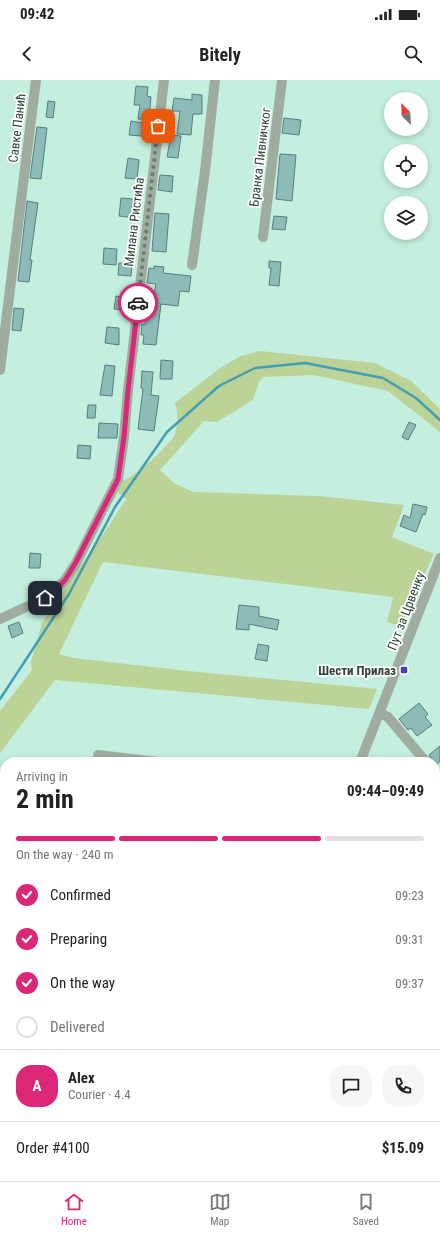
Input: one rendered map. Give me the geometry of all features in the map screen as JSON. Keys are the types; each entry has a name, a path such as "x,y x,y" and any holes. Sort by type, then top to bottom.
{"street":[{"name":"Савке Панић","path":"0,370 36,80"},
{"name":"Милана Ристића","path":"0,619 37,602 52,593 65,580 76,562 118,479 164,80"},
{"path":"192,265 205,171 215,80"},
{"name":"Бранка Пивничког","path":"264,237 282,80"},
{"name":"Пут за Црвенку","path":"362,757 440,558"},
{"path":"380,712 388,717 422,757"},
{"path":"98,755 115,757"}],"green space":[{"path":"260,351 375,363 411,381 440,409 440,432 388,391 314,375 263,377 259,382 253,400 217,422 204,421 160,470 174,483 193,492 319,496 404,505 392,537 434,554 401,626 387,622 393,597 103,562 59,654 73,658 188,671 377,689 369,709 55,680 0,753 0,711 32,670 31,662 42,623 66,585 102,536 126,499 116,491 120,484 149,462 173,438 177,422 175,403 220,368 241,356"}],"building":[{"path":"136,86 148,87 147,96 151,97 149,120 138,119 140,105 134,105"},
{"path":"192,94 202,95 202,114 193,114 191,135 177,134 180,111 172,111 174,98 192,100"},
{"path":"48,101 55,102 53,118 46,117"},
{"path":"284,118 301,120 299,135 282,133"},
{"path":"131,121 143,123 142,136 129,135"},
{"path":"37,127 47,128 41,179 30,178"},
{"path":"171,135 181,136 178,158 167,157"},
{"path":"280,154 296,155 292,201 276,199"},
{"path":"128,158 139,160 137,179 125,178"},
{"path":"160,175 173,176 172,192 158,190"},
{"path":"121,198 133,199 132,208 136,209 136,218 119,216"},
{"path":"27,201 38,203 30,260 32,260 29,282 18,281"},
{"path":"155,213 169,214 166,252 152,251"},
{"path":"274,216 287,217 285,230 272,229"},
{"path":"104,248 117,249 116,265 103,264"},
{"path":"269,261 281,262 279,286 269,285 271,268 269,268"},
{"path":"119,263 132,264 131,276 118,275"},
{"path":"154,266 164,267 163,273 191,276 189,292 180,291 178,306 161,304 156,345 143,344 144,335 141,335 142,324 145,325 149,298 153,299 156,284 147,283 149,268 154,269"},
{"path":"116,296 127,298 125,310 114,309"},
{"path":"14,308 24,309 21,331 12,330"},
{"path":"107,327 119,328 119,345 105,343"},
{"path":"161,360 173,361 172,379 160,379"},
{"path":"105,365 115,366 112,396 100,395"},
{"path":"142,371 153,372 151,395 159,396 154,431 138,429 143,389 141,388"},
{"path":"88,405 96,405 95,418 87,418"},
{"path":"409,422 416,425 408,440 402,437"},
{"path":"99,423 118,424 117,438 98,438"},
{"path":"78,445 91,446 90,459 77,458"},
{"path":"413,504 427,507 425,515 423,514 416,532 400,526 404,515 410,518"},
{"path":"30,553 41,554 40,568 29,568"},
{"path":"239,605 259,607 259,616 279,620 277,630 249,624 249,630 236,629"},
{"path":"19,622 23,633 12,638 8,626"},
{"path":"258,644 269,646 267,661 255,659"},
{"path":"419,703 428,714 425,717 432,725 417,736 411,728 408,730 399,719"},
{"path":"440,746 440,757 430,757 429,755"}],"waterway":[{"path":"0,699 69,594 115,507 167,432 219,386 255,368 305,363 383,378 416,398 440,420"}],"way so far":[{"path":"138,303 158,126"}],"place":[{"name":"Шести Прилаз","path":"404,670"}],"route":[{"path":"45,598 65,580 76,562 118,479 124,437 138,303"}]}
